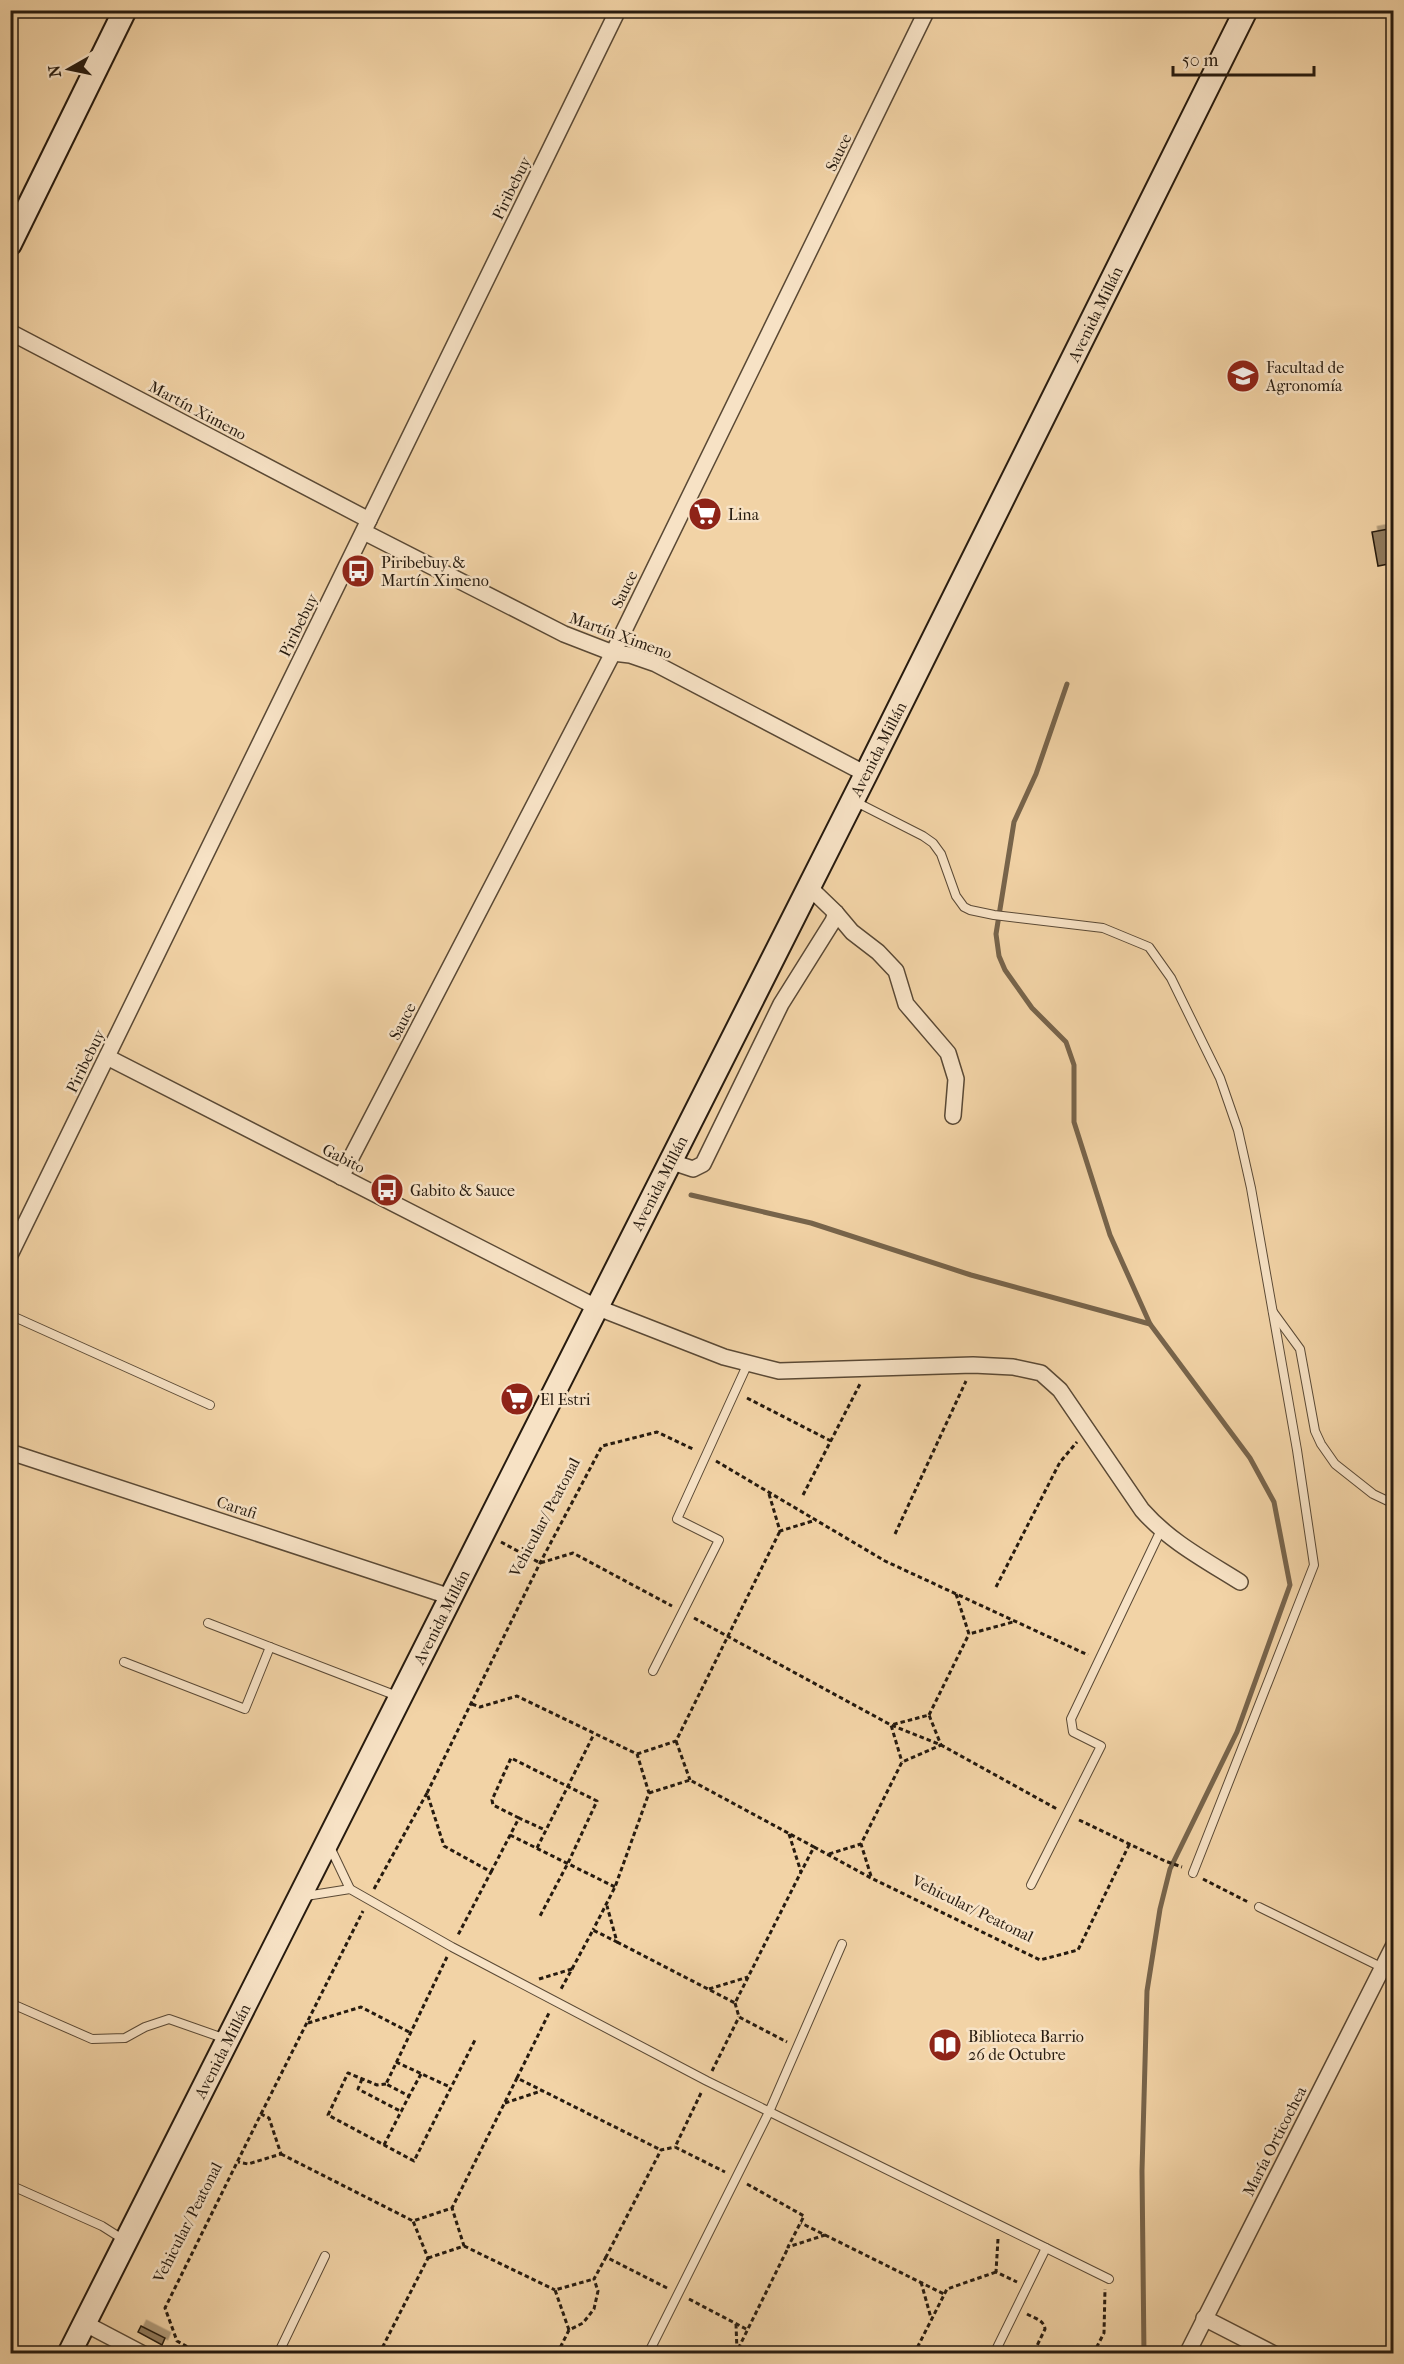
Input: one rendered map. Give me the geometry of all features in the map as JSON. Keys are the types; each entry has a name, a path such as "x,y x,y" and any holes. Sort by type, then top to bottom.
{"main road":[{"path":"10,244 125,10"},
{"name":"Avenida Millán","path":"69,2354 866,774 1246,10"}],"street":[{"name":"Piribebuy","path":"10,1255 618,10"},
{"name":"Sauce","path":"341,1177 613,652 927,10"},
{"name":"Martín Ximeno","path":"10,332 564,634 613,652 656,664 866,774"},
{"path":"808,887 836,913 852,932 878,952 896,971 906,1004 948,1053 956,1079 953,1116"},
{"path":"669,1161 693,1169 703,1164 781,1004 836,913"},
{"name":"Gabito","path":"107,1057 596,1307"},
{"path":"596,1307 724,1357 779,1371 973,1365 1013,1367 1041,1373 1060,1390 1142,1510 1161,1530 1240,1582"},
{"name":"Carafi","path":"10,1452 451,1597"},
{"name":"María Orticochea","path":"1187,2354 1381,1967 1392,1951"},
{"path":"1204,2318 1274,2354"},
{"path":"84,2323 143,2354"}],"lane":[{"path":"852,801 933,843 946,864 960,902 970,910 1103,928 1149,947 1171,978 1220,1078 1238,1130 1297,1450 1314,1565 1192,1873"},
{"path":"1272,1310 1300,1349 1315,1431 1321,1444 1335,1464 1373,1494 1394,1504"},
{"path":"10,1315 210,1406"},
{"path":"653,1671 719,1540 677,1519 748,1363"},
{"path":"1030,1885 1101,1746 1073,1732 1071,1719 1161,1530"},
{"path":"208,1623 401,1698"},
{"path":"124,1662 245,1709 270,1647"},
{"path":"328,1843 350,1889"},
{"path":"300,1897 350,1889 452,1947 707,2081 1109,2279"},
{"path":"1259,1907 1381,1967"},
{"path":"648,2354 769,2112 842,1944"},
{"path":"10,2003 92,2039 125,2038 145,2027 169,2019 227,2040"},
{"path":"10,2185 102,2226 125,2241"},
{"path":"994,2354 1046,2248"},
{"path":"278,2354 324,2256"}],"path":[{"path":"895,1534 973,1365"},
{"path":"803,1495 868,1368"},
{"path":"735,1392 831,1441"},
{"path":"996,1587 1060,1462 1088,1430"},
{"name":"Vehicular/ Peatonal","path":"200,2354 177,2342 165,2308 369,1898 427,1793 540,1563 602,1446 657,1432 705,1454 885,1561 1098,1660"},
{"path":"472,1704 480,1707 518,1696 637,1754 675,1741 780,1531 769,1492"},
{"path":"780,1531 816,1520"},
{"path":"484,1533 540,1563 573,1553 891,1725 941,1745 1065,1813 1180,1866"},
{"path":"891,1725 928,1715 969,1634 956,1594"},
{"path":"969,1634 1014,1621"},
{"path":"928,1715 941,1745"},
{"path":"891,1725 902,1762"},
{"path":"537,1848 566,1785 594,1734"},
{"path":"649,1793 690,1780 675,1741"},
{"path":"871,1878 861,1844 902,1762 941,1745"},
{"path":"464,2246 452,2208 555,2000 615,1887 649,1793 637,1754"},
{"path":"540,1916 597,1801 511,1758 492,1800 493,1805 545,1830"},
{"name":"Vehicular/ Peatonal","path":"690,1780 871,1878 1040,1960 1078,1950 1130,1843"},
{"path":"427,1793 444,1846 491,1872"},
{"path":"386,2084 452,1947 519,1818"},
{"path":"789,1834 801,1872"},
{"path":"510,1835 615,1887"},
{"path":"829,1854 861,1844"},
{"path":"675,2147 738,2017 735,2003 814,1847"},
{"path":"1203,1878 1259,1907"},
{"path":"606,1905 617,1941"},
{"path":"593,1930 735,2003"},
{"path":"522,1983 572,1970"},
{"path":"708,1989 748,1977"},
{"path":"307,2024 361,2007 411,2033"},
{"path":"738,2017 796,2047"},
{"path":"409,2096 386,2084 377,2085 348,2073 328,2115 414,2161 475,2040"},
{"path":"396,2062 450,2087"},
{"path":"384,2145 421,2074"},
{"path":"517,2078 661,2150 675,2147 804,2216 736,2353"},
{"path":"362,2079 358,2089 402,2112"},
{"path":"504,2103 543,2091"},
{"path":"261,2114 271,2121 281,2154 413,2221 428,2258"},
{"path":"379,2354 428,2258 464,2246 555,2290 594,2279 661,2150"},
{"name":"Vehicular/ Peatonal","path":"238,2162 248,2164 281,2154"},
{"path":"413,2221 452,2208"},
{"path":"801,2223 944,2294"},
{"path":"996,2272 999,2225"},
{"path":"788,2247 825,2235"},
{"path":"606,2257 748,2330"},
{"path":"914,2354 947,2289 996,2272 1027,2287"},
{"path":"557,2354 569,2330 583,2323 594,2309 598,2291 594,2279"},
{"path":"1093,2354 1104,2332 1105,2288 1109,2279"},
{"path":"921,2282 932,2320"},
{"path":"555,2290 569,2330"},
{"path":"1016,2309 1039,2320 1044,2325 1045,2329 1033,2354"},
{"path":"736,2324 736,2353"}],"building":[{"path":"1394,528 1394,563 1378,566 1372,532"},
{"path":"141,2326 165,2338 162,2345 138,2332"}],"waterway":[{"path":"1067,684 1036,774 1014,822 996,934 999,956 1005,970 1032,1008 1066,1042 1074,1065 1074,1122 1110,1235 1150,1324 1250,1458 1274,1502 1290,1585 1237,1732 1170,1869 1160,1909 1147,1991 1142,2171 1144,2354"},
{"path":"691,1195 811,1223 971,1275 1150,1324"}],"place":[{"name":"Facultad de Agronomía","path":"1243,376"},
{"name":"Lina","path":"705,514"},
{"name":"Piribebuy & Martín Ximeno","path":"358,571"},
{"name":"Gabito & Sauce","path":"387,1190"},
{"name":"El Estri","path":"517,1399"},
{"name":"Biblioteca Barrio 26 de Octubre","path":"945,2045"}]}
